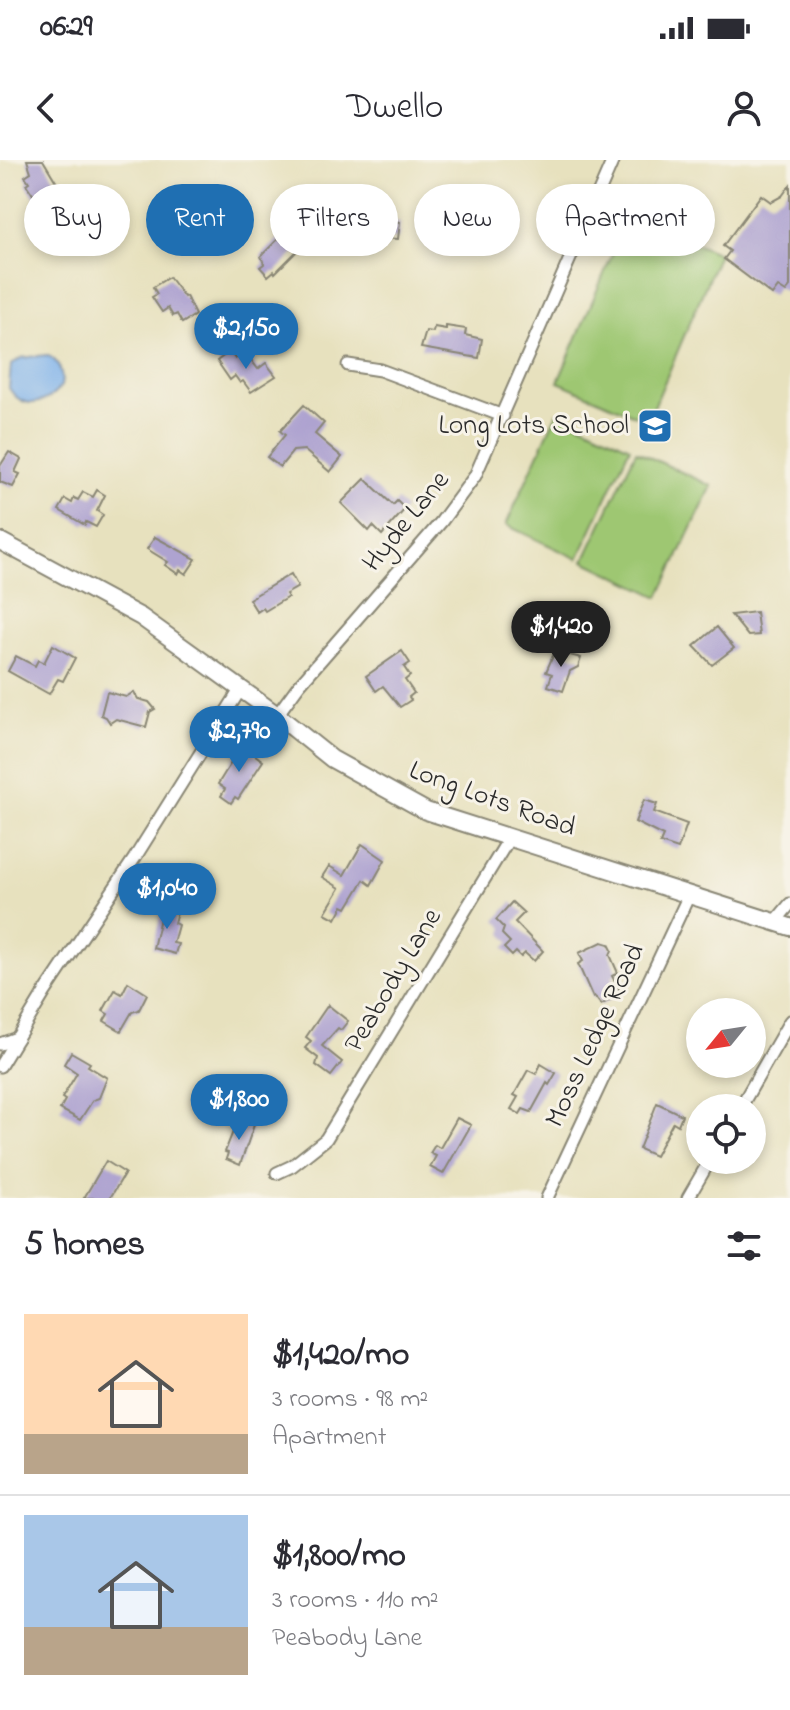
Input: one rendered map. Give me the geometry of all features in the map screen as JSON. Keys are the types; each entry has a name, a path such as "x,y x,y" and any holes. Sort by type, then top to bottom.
{"main road":[{"name":"Long Lots Road","path":"0,541 141,617 277,715 332,759 426,811 782,925"}],"street":[{"name":"Hyde Lane","path":"277,715 299,685 441,522 475,476 613,160"},
{"path":"348,365 380,370 503,416"},
{"path":"0,1066 240,690"},
{"name":"Peabody Lane","path":"277,1173 292,1166 326,1139 510,837"},
{"name":"Moss Ledge Road","path":"547,1198 689,895"},
{"path":"782,925 790,904"},
{"path":"748,1094 790,1021"},
{"path":"0,1044 17,1038"},
{"path":"688,1198 702,1174"}],"green space":[{"path":"719,254 648,421 558,382 612,256"},
{"path":"557,413 630,447 578,559 506,525"},
{"path":"636,451 712,486 659,597 584,561"}],"water":[{"path":"46,355 59,367 61,386 42,401 21,400 9,388 11,365 21,358"}],"building":[{"path":"27,160 43,160 57,184 26,184 29,182 25,176 31,172"},
{"path":"790,185 790,287 786,292 778,287 772,295 724,259 730,251 723,246 761,195 771,202 782,196"},
{"path":"270,247 270,256 292,256 268,276 260,267 264,264 261,256"},
{"path":"169,277 186,296 195,315 182,323 177,314 173,316 168,308 162,312 152,297 157,294 153,287"},
{"path":"446,326 466,329 465,335 482,339 479,358 421,348 426,331 433,332 434,327 446,329"},
{"path":"230,351 235,359 245,352 258,369 266,363 276,376 251,392 235,376 230,380 217,361"},
{"path":"304,405 324,423 315,434 342,457 330,472 304,450 293,451 280,467 267,457 285,435 280,431"},
{"path":"9,452 21,459 15,472 20,474 13,487 0,482 0,466"},
{"path":"365,479 393,505 397,501 405,509 382,535 373,526 369,531 341,503"},
{"path":"97,490 105,495 97,511 103,515 96,527 86,522 85,525 59,510 65,499 72,503 83,492 93,497"},
{"path":"155,537 196,559 186,574 180,570 178,574 165,565 168,562 147,549"},
{"path":"291,574 298,587 286,594 288,597 265,611 263,608 257,612 249,599"},
{"path":"756,612 759,635 748,636 731,615"},
{"path":"717,627 734,648 712,665 694,646"},
{"path":"53,645 75,658 63,681 58,679 49,694 8,671 16,656 35,666 38,660 44,663"},
{"path":"402,651 410,663 404,667 410,676 405,680 414,693 409,697 411,700 400,707 383,686 376,691 366,676"},
{"path":"555,651 581,658 578,667 570,671 563,691 548,686 552,674 546,672"},
{"path":"107,692 126,697 134,692 138,699 149,702 155,709 150,712 146,727 116,719 110,723 101,715"},
{"path":"242,745 263,761 238,799 235,797 231,803 221,796 225,789 218,784"},
{"path":"644,800 657,804 654,812 687,824 678,849 660,843 663,836 635,822"},
{"path":"362,844 385,860 371,885 364,880 347,908 343,906 336,919 325,913 340,888 322,877 329,866 344,875"},
{"path":"512,902 524,913 515,922 543,951 534,961 525,953 521,957 516,952 512,956 504,948 510,942 502,934 504,928 496,920"},
{"path":"163,905 178,909 174,923 178,925 173,943 178,944 175,954 153,948"},
{"path":"602,942 609,944 612,950 610,955 618,973 612,976 621,993 601,1005 593,998 578,964 583,961 579,953"},
{"path":"128,982 147,994 139,1010 132,1012 121,1031 104,1021 108,1014 103,1011 115,990 122,994"},
{"path":"328,1005 348,1021 322,1046 342,1062 331,1076 316,1065 318,1058 305,1048 311,1041 306,1037"},
{"path":"71,1052 107,1078 99,1098 93,1100 80,1120 60,1109 65,1100 62,1098 77,1073 64,1064"},
{"path":"541,1064 556,1073 531,1112 523,1109 520,1114 511,1109 518,1097 514,1095 528,1070 536,1074"},
{"path":"657,1103 682,1115 678,1125 673,1122 655,1156 639,1149"},
{"path":"457,1118 471,1125 443,1174 430,1167 436,1156 430,1153 435,1145 440,1148"},
{"path":"238,1119 254,1125 240,1165 226,1159 228,1153 225,1152"},
{"path":"106,1161 125,1173 110,1198 84,1198"}],"place":[{"name":"Long Lots School","path":"655,426"}]}
